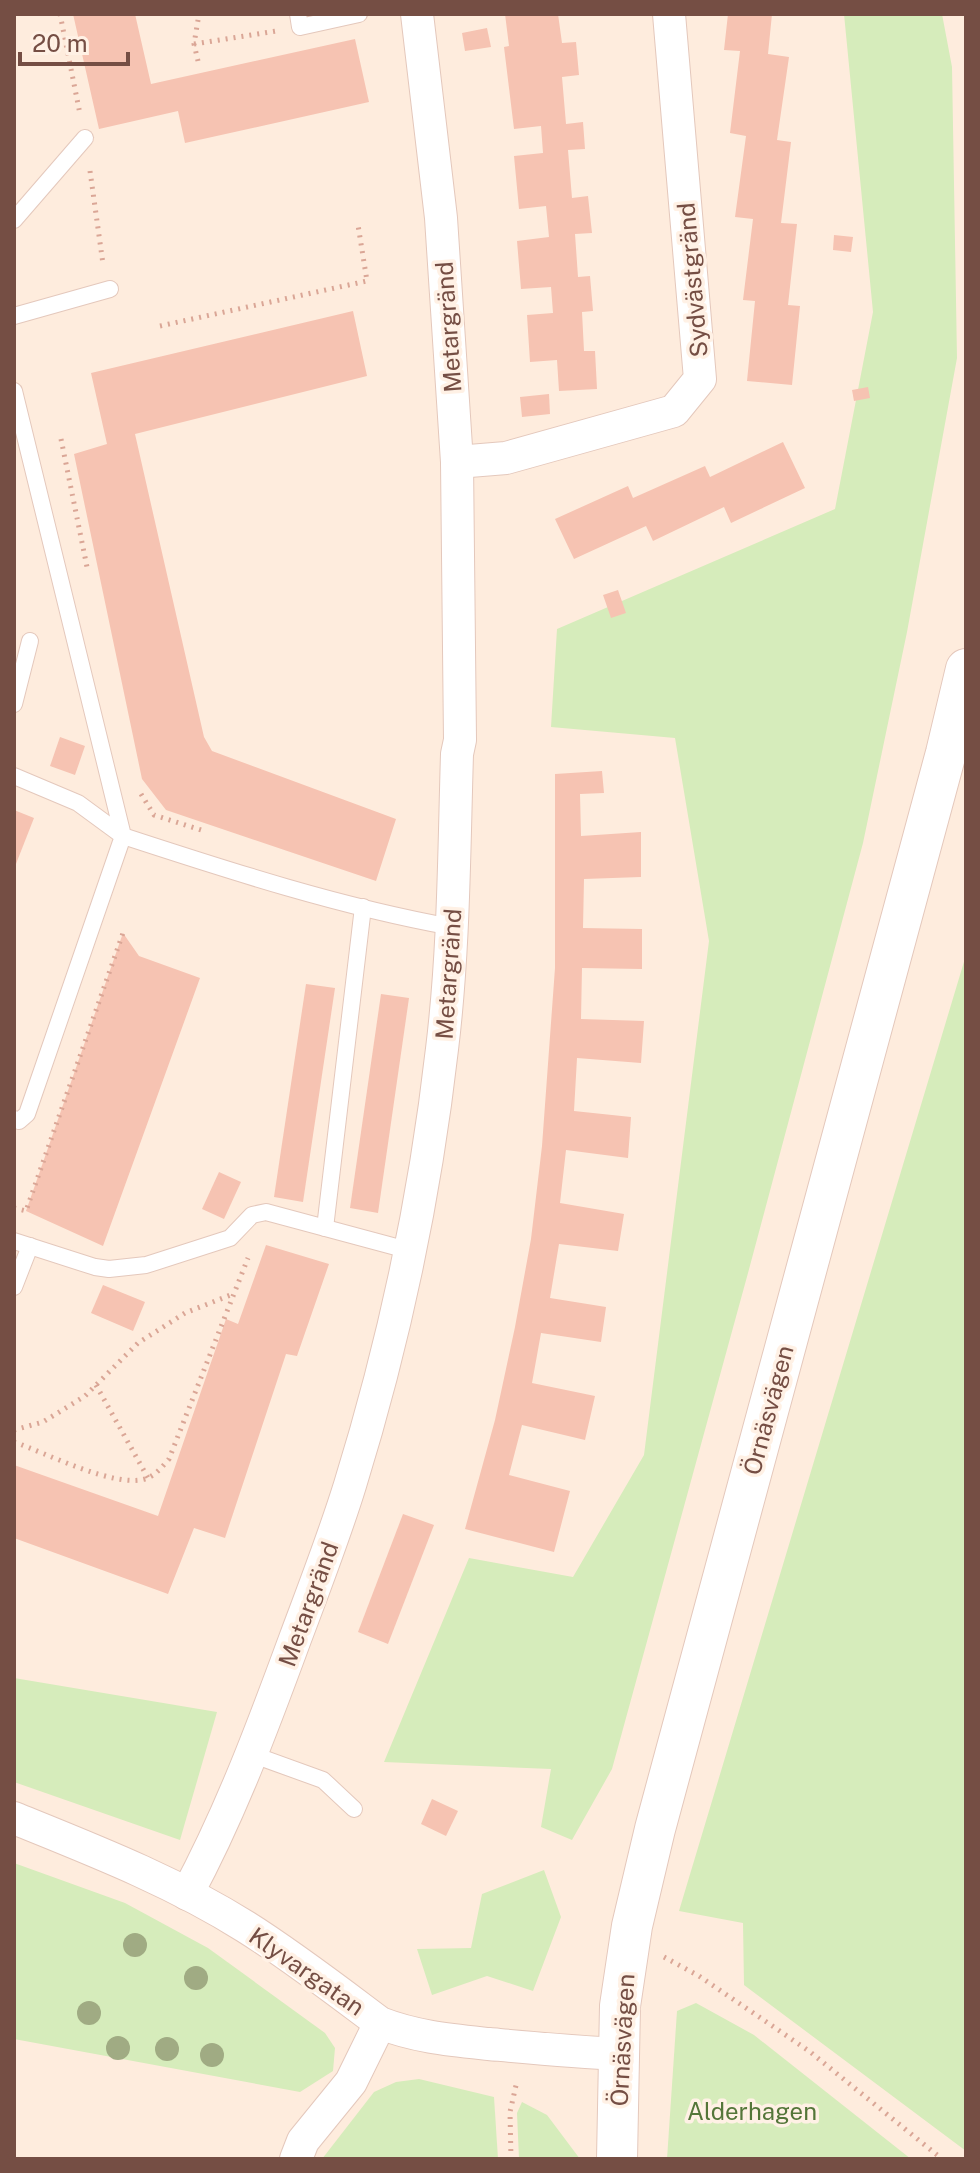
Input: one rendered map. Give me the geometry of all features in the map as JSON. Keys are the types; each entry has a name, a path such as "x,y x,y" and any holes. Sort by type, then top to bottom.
{"street":[{"name":"Metargränd","path":"187,1894 214,1844 251,1754 350,1487 383,1373 411,1251 433,1127 443,1046 452,927 460,726 457,462 441,218 417,14"},
{"name":"Sydvästgränd","path":"457,462 506,458 674,411 700,379 669,14"},
{"name":"Örnäsvägen","path":"617,2159 620,2006 630,1944 662,1801 942,769 966,669"},
{"name":"Klyvargatan","path":"14,1818 143,1871 247,1927 380,2023 403,2032 433,2038 619,2054"},
{"path":"296,2159 303,2141 351,2082 380,2023"}],"lane":[{"path":"299,21 359,14"},
{"path":"14,220 85,138"},
{"path":"14,316 110,289"},
{"path":"14,391 123,836 27,1114 19,1121 14,1119"},
{"path":"14,704 30,641"},
{"path":"14,776 78,803 123,836 363,907 452,927"},
{"path":"325,1228 363,907"},
{"path":"14,1287 22,1243 95,1267 109,1269 146,1265 230,1238 252,1215 266,1212 411,1251"},
{"path":"251,1754 323,1780 354,1809"}],"path":[{"path":"198,61 194,44 199,14"},
{"path":"194,44 299,21"},
{"path":"160,326 367,281 358,225"},
{"path":"61,439 89,578"},
{"path":"139,791 154,815 211,834"},
{"path":"14,1208 26,1211 123,933"},
{"path":"14,1442 111,1479 134,1481 148,1478 160,1470 169,1459 266,1212"},
{"path":"14,1430 43,1422 85,1396 138,1343 185,1313 234,1293"},
{"path":"96,1385 148,1478"},
{"path":"630,1944 668,1958 699,1976 784,2035 942,2159"},
{"path":"511,2159 510,2112 523,2047"}],"green space":[{"path":"844,14 942,14 952,67 957,358 907,632 863,843 612,1769 572,1840 541,1827 551,1769 384,1762 469,1558 573,1577 644,1455 709,941 675,738 551,727 557,629 835,509 873,312"},
{"path":"966,955 966,2151 744,1985 743,1923 679,1911"},
{"path":"14,1678 217,1712 180,1840 14,1782"},
{"path":"14,1863 125,1903 208,1948 325,2033 335,2048 333,2071 300,2092 14,2039"},
{"path":"544,1870 561,1917 533,1991 487,1976 432,1995 417,1949 471,1948 482,1894"},
{"name":"Alderhagen","path":"696,2003 754,2035 911,2159 667,2159 677,2011"},
{"path":"419,2079 494,2097 498,2159 322,2159 374,2092 396,2082"},
{"path":"522,2102 547,2115 580,2159 519,2159 517,2113"}],"building":[{"path":"73,14 135,14 151,84 355,39 369,102 185,143 178,111 99,129"},
{"path":"505,14 558,14 562,43 576,42 579,75 562,77 566,124 583,122 585,149 568,150 572,198 588,196 592,233 575,234 578,277 590,276 593,311 582,312 584,351 595,351 597,389 559,391 557,360 530,362 527,315 553,313 551,287 521,289 517,241 549,237 546,206 519,209 514,156 543,153 541,126 514,129 504,47 509,46"},
{"path":"728,14 772,14 768,54 789,57 777,140 791,142 781,223 797,224 788,305 800,306 792,385 747,381 755,301 743,300 753,219 735,217 746,136 730,133 740,51 724,50"},
{"path":"487,28 491,47 465,51 462,33"},
{"path":"834,235 853,237 851,252 833,250"},
{"path":"353,311 367,376 135,434 204,737 212,751 396,819 376,881 166,810 142,779 74,454 107,444 91,373"},
{"path":"868,387 870,398 854,401 852,390"},
{"path":"549,394 550,414 522,417 520,397"},
{"path":"783,442 805,488 731,523 724,507 653,541 646,526 574,559 555,519 628,486 633,498 705,466 710,477"},
{"path":"618,590 626,613 611,618 603,595"},
{"path":"60,737 85,746 75,775 50,766"},
{"path":"602,771 604,793 580,794 581,836 641,832 641,877 584,879 583,928 642,929 642,969 582,968 581,1019 644,1021 641,1063 577,1058 574,1111 631,1117 628,1158 566,1150 560,1203 624,1214 618,1251 559,1244 550,1298 606,1307 601,1342 541,1333 532,1383 595,1396 585,1440 522,1425 509,1475 570,1491 554,1552 465,1529 495,1420 531,1239 542,1146 555,968 555,774"},
{"path":"14,810 34,818 14,869"},
{"path":"123,933 139,956 200,978 103,1246 26,1211"},
{"path":"306,984 335,988 303,1202 274,1197"},
{"path":"381,994 409,998 378,1213 350,1208"},
{"path":"219,1172 241,1182 224,1219 202,1209"},
{"path":"266,1245 329,1264 297,1356 286,1354 225,1538 194,1528 168,1594 14,1538 14,1465 158,1516 226,1319 238,1324"},
{"path":"103,1285 145,1302 133,1331 91,1313"},
{"path":"403,1514 434,1525 388,1644 358,1632"},
{"path":"432,1799 458,1811 446,1836 421,1824"}]}
